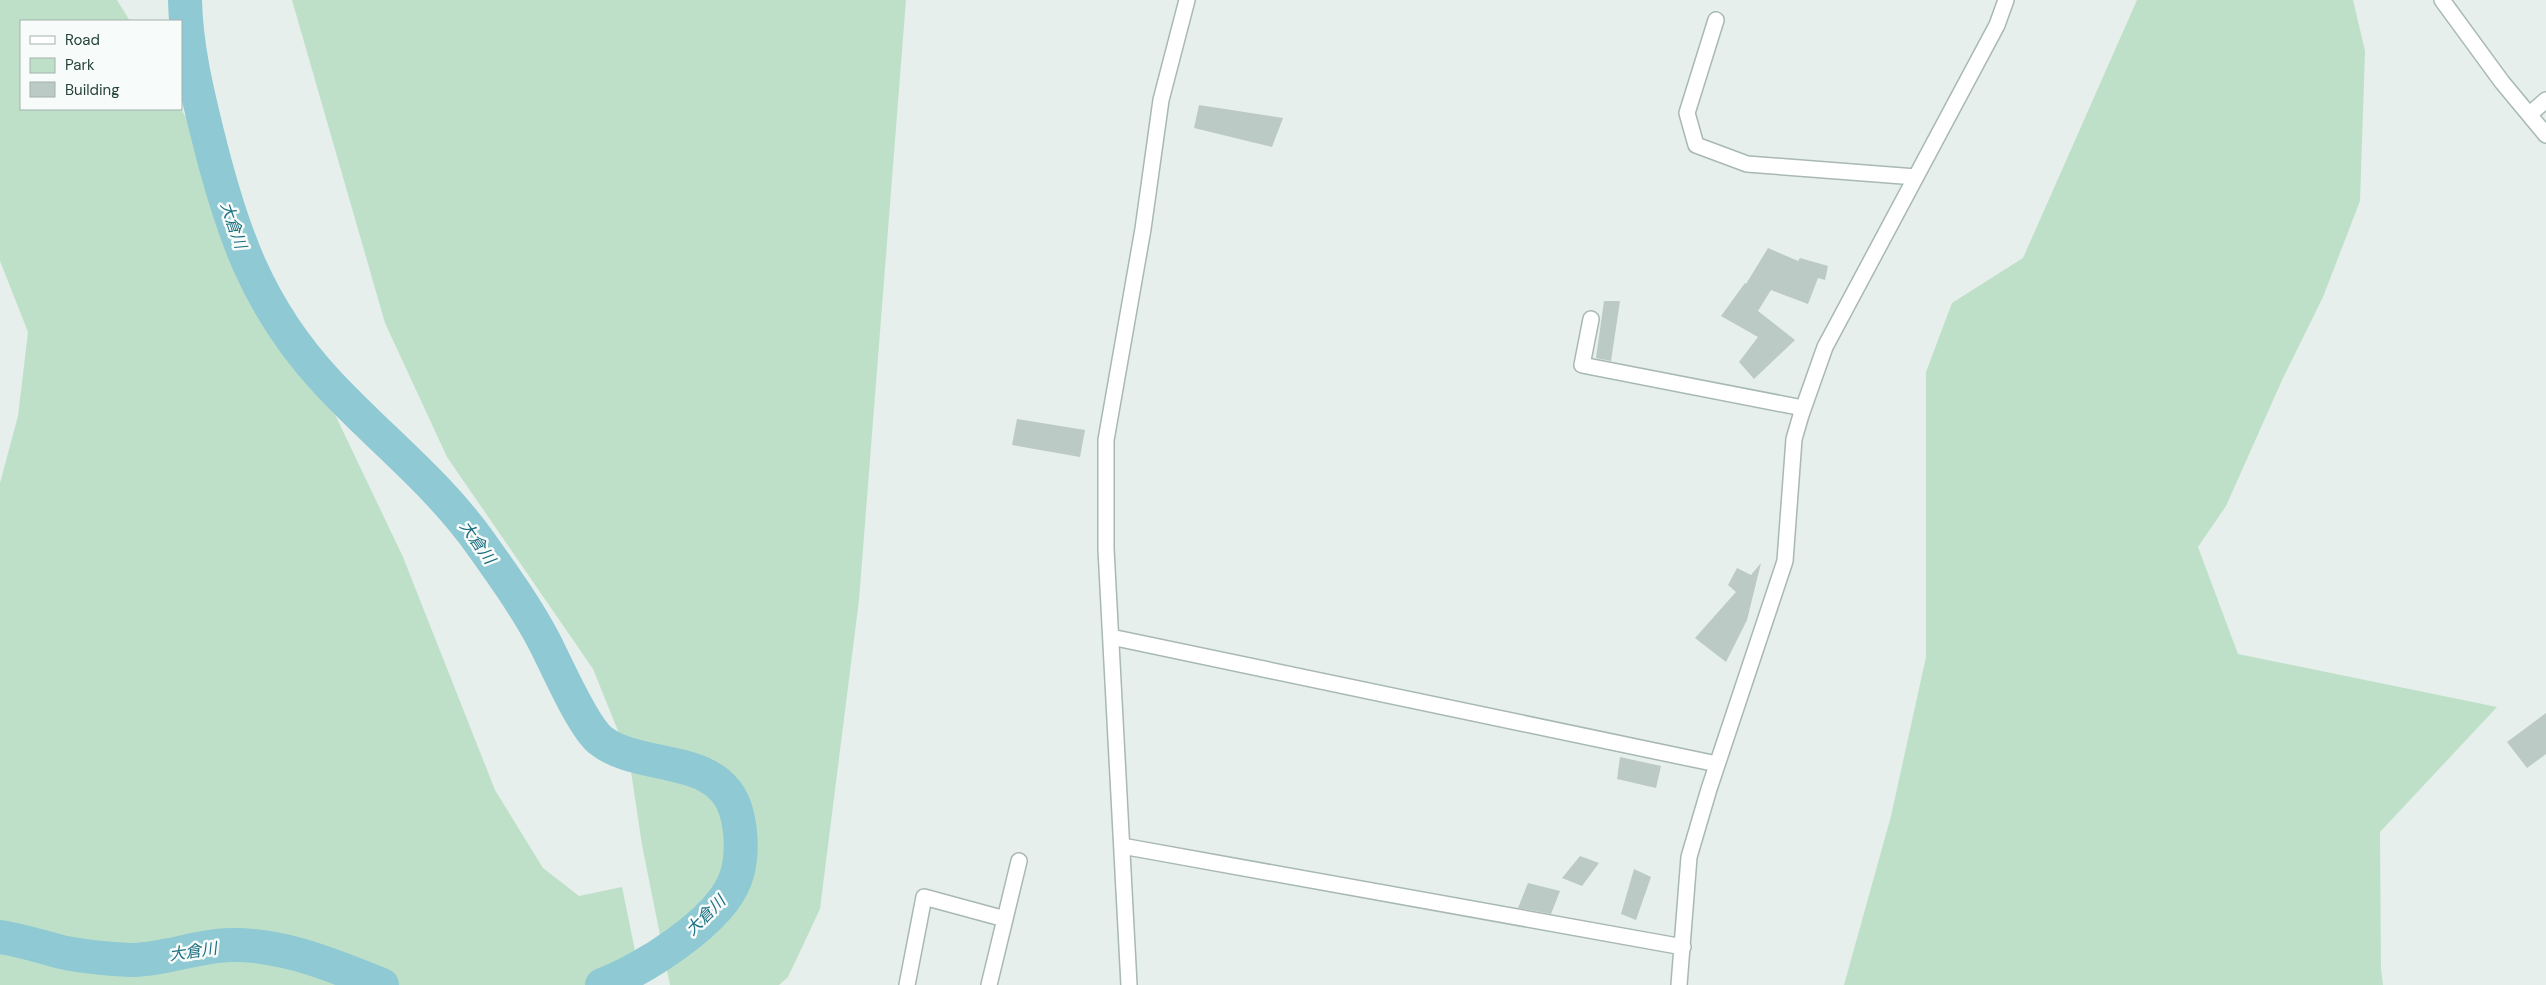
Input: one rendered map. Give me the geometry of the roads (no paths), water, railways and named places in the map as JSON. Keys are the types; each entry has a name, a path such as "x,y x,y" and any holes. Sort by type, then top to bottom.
{"street":[{"path":"1129,985 1106,549 1106,440 1143,229 1161,100 1186,0"},
{"path":"1680,985 1689,857 1717,764 1785,561 1794,439 1803,408 1825,347 1997,26 2006,0"},
{"path":"2442,0 2502,82 2546,135"},
{"path":"1716,20 1687,113 1696,146 1747,164 1916,176"},
{"path":"2530,114 2546,100"},
{"path":"1591,319 1582,365 1803,408"},
{"path":"1111,637 1717,764"},
{"path":"1122,846 1683,947"},
{"path":"989,985 1019,861"},
{"path":"907,985 924,897 1005,919"}],"waterway":[{"name":"大倉川","path":"185,0 187,33 195,83 226,202 250,266 282,325 327,382 427,480 481,544 530,616 585,721 600,740 617,750 696,771 713,780 727,792 736,811 740,828 738,872 726,896 697,928 678,943 638,968 602,985"},
{"name":"大倉川","path":"0,937 74,954 131,960 142,960 217,946 260,947 301,955 382,985"}]}
